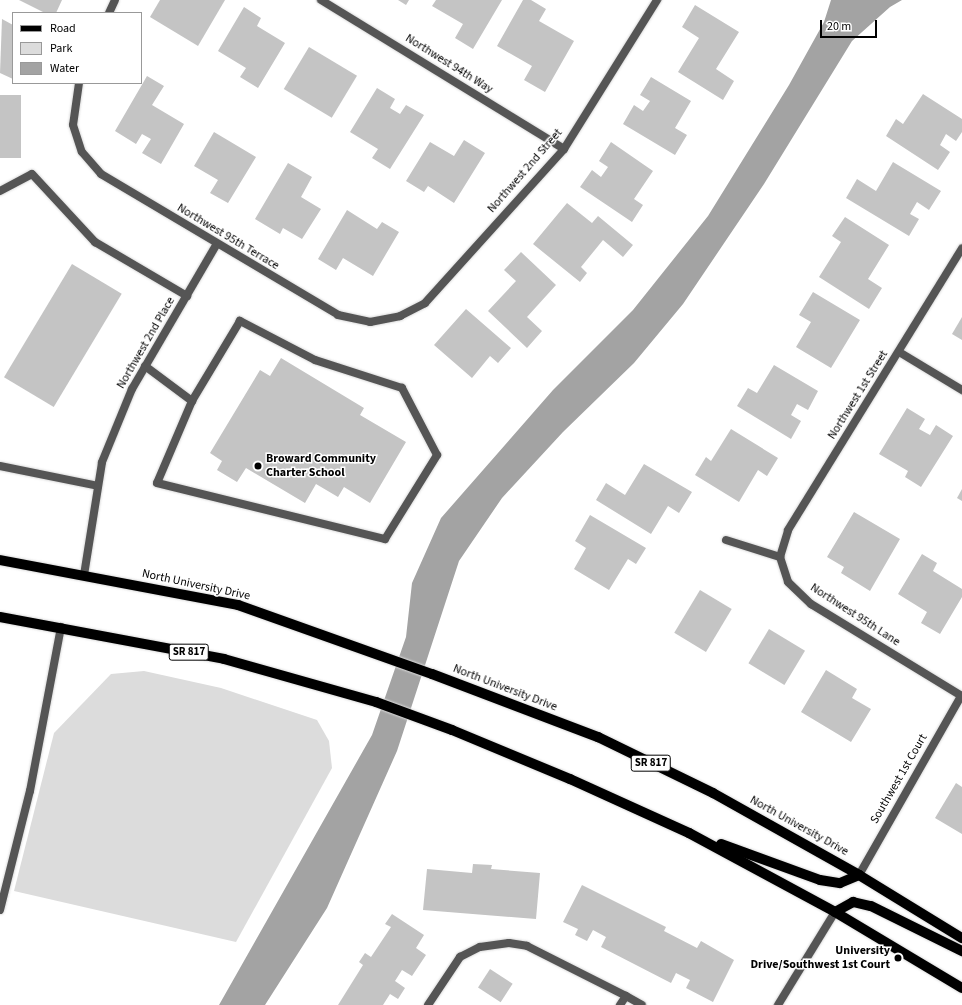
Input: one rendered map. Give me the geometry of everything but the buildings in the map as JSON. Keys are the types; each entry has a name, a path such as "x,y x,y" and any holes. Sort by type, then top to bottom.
{"main road":[{"name":"North University Drive","path":"0,560 84,574 238,605 432,674 598,737 713,793 859,875 962,938"},
{"name":"SR 817","path":"0,617 62,627 224,659 376,702 417,717 570,779 689,833 835,912 962,988"},
{"path":"689,833 820,880 840,883 859,875"},
{"path":"835,912 853,902 871,906 962,951"}],"street":[{"path":"109,12 115,0"},
{"name":"Northwest 94th Way","path":"321,0 564,149"},
{"name":"Northwest 2nd Street","path":"400,316 425,303 564,149 657,0"},
{"name":"Northwest 95th Terrace","path":"79,84 73,125 82,152 101,174 216,245 338,316 370,322 400,316"},
{"path":"0,191 32,174 95,242 187,296"},
{"name":"Northwest 2nd Place","path":"84,574 102,462 132,389 216,245"},
{"name":"Northwest 1st Street","path":"780,557 788,530 962,248"},
{"path":"240,321 315,360 402,388 437,455 385,539 157,483 192,401 240,321"},
{"path":"899,352 962,390"},
{"path":"145,366 192,401"},
{"path":"0,466 98,486"},
{"path":"726,540 780,557"},
{"name":"Northwest 95th Lane","path":"780,557 788,582 811,604 961,696"},
{"path":"0,910 30,791 62,627"},
{"name":"Southwest 1st Court","path":"859,875 961,696"},
{"path":"778,1005 835,912"},
{"path":"428,1005 460,957 480,947 509,943 527,946 642,1005"},
{"path":"620,1005 626,996"}],"green space":[{"path":"144,671 221,688 317,720 329,741 332,768 236,942 14,891 54,733 111,674"}],"water":[{"path":"831,0 902,0 890,7 852,41 764,184 683,304 634,363 563,432 502,498 459,561 397,751 327,908 265,1005 219,1005 372,735 406,637 412,583 441,518 553,390 633,310 708,216 789,85 824,22"}],"place":[{"name":"Broward Community Charter School","path":"258,466"},
{"name":"University Drive/Southwest 1st Court","path":"898,958"}]}
